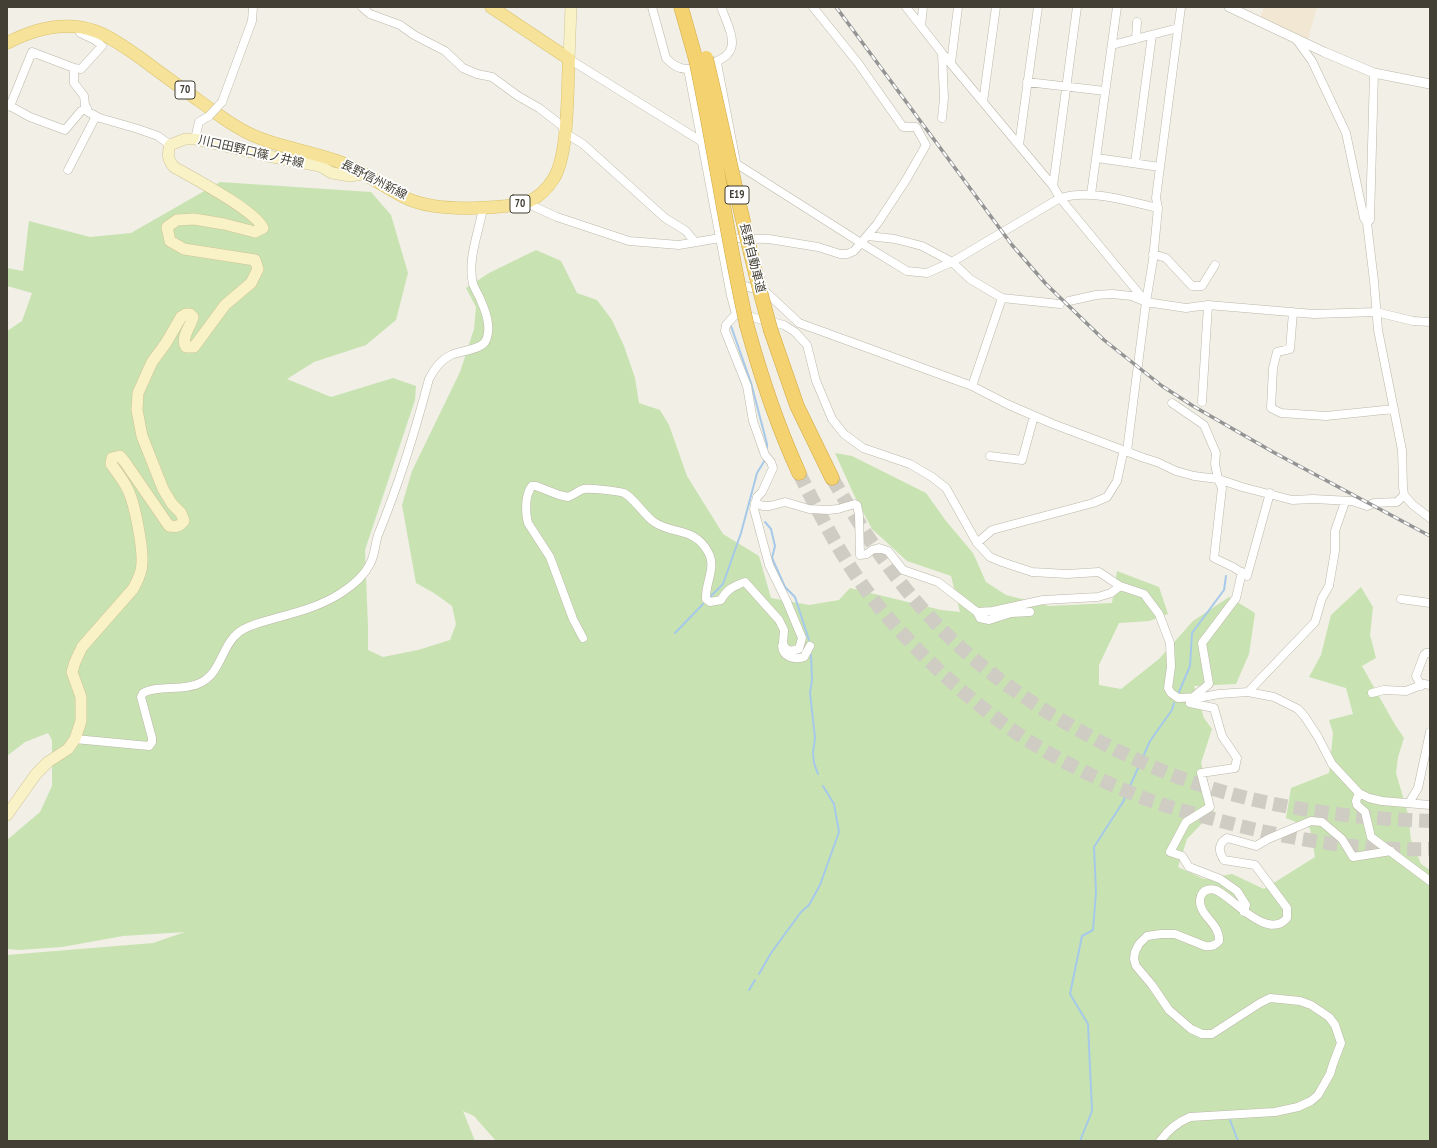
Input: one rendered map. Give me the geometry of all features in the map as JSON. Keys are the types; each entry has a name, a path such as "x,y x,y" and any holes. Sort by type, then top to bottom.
{"highway":[{"name":"長野自動車道","path":"681,7 717,103 746,239 771,331 797,406 832,478"},
{"name":"長野自動車道","path":"691,7 701,63 710,131 747,326 769,401 782,436 799,473"}],"main road":[{"path":"491,7 568,59"},
{"path":"568,59 571,7"},
{"name":"長野信州新線","path":"7,43 32,31 44,28 60,26 80,27 95,31 120,44 228,122 248,134 270,143 336,161 408,198 425,205 483,208 526,203 538,195 554,179 559,169 565,133 568,59"},
{"name":"川口田野口篠ノ井線","path":"170,145 185,139 195,138 268,156 320,166 332,173 350,176 363,174"},
{"path":"8,812 36,774 48,762 68,749 75,739 81,721 81,697 72,672 75,662 82,647 133,589 138,581 142,565 142,552 132,502 128,489 111,464 112,458 120,456 126,462 169,526 176,527 181,525 184,521 163,488 142,436 137,410 138,393 152,362 170,337 181,317 186,314 190,314 193,317 184,338 184,343 186,347 194,347 225,305 252,283 258,269 255,260 184,248 170,241 167,227 177,220 194,219 224,224 255,232 264,228 260,221 226,198 174,167 168,160 170,145"}],"street":[{"path":"195,138 199,122 209,116 222,102 252,21 253,7"},
{"path":"362,7 370,14 400,25 414,35 446,51 463,68 478,74 492,77 553,119 561,126 565,133 583,144 665,218 686,231 695,242"},
{"path":"652,7 666,58 671,64 679,68 701,63 729,53 733,45 733,39 721,7"},
{"path":"526,203 557,217 629,240 679,245 720,238 769,238 818,247 840,254 847,254 854,251 868,236 906,180 926,145 916,127 903,127 858,63 814,7"},
{"path":"906,7 1146,302"},
{"path":"921,26 923,7"},
{"path":"951,63 958,7"},
{"path":"983,102 996,7"},
{"path":"1019,145 1038,7"},
{"path":"1053,186 1077,7"},
{"path":"1091,194 1117,7"},
{"path":"977,543 992,530 1093,503 1107,497 1117,481 1123,453 1127,451 1153,254 1158,208 1156,198 1181,7"},
{"path":"1229,7 1296,39 1374,73 1430,84"},
{"path":"1136,39 1137,22"},
{"path":"80,27 80,34 95,40 102,46 81,69 74,68 32,52 8,106 30,117 65,130 80,110 87,108"},
{"path":"1112,45 1178,28"},
{"path":"1135,163 1152,35"},
{"path":"1296,39 1312,62 1346,133 1364,218 1367,223 1378,330 1402,450 1402,487 1404,495 1413,505 1430,518"},
{"path":"942,53 944,98 942,118"},
{"path":"568,59 907,271 927,272 952,262 1060,198 1073,194 1091,194 1158,208"},
{"path":"701,63 702,142 728,280 736,314"},
{"path":"701,63 736,164"},
{"path":"74,68 74,83 84,96 88,112 158,136 170,145"},
{"path":"1367,223 1370,220 1374,73"},
{"path":"1027,82 1105,91"},
{"path":"68,170 96,116"},
{"path":"1096,158 1160,167"},
{"path":"75,739 149,746 152,742 152,738 140,698 142,693 150,690 191,686 201,683 215,670 229,642 239,632 253,625 304,610 322,603 341,593 360,578 370,563 377,537 400,479 429,379 434,369 452,354 480,346 487,338 487,320 472,277 474,249 483,208"},
{"path":"868,236 895,239 922,246 952,262 970,280 1002,298 1060,304"},
{"path":"1153,254 1166,258 1192,286 1202,286 1214,265"},
{"path":"728,280 767,292 799,323 972,386 1034,416 1157,462 1176,471 1194,476 1218,479 1292,500 1313,499 1352,502 1367,506 1374,503 1397,502 1404,495"},
{"path":"1069,301 1096,295 1112,294 1132,296 1146,302 1186,308 1208,305 1314,314 1376,312 1413,321 1430,322"},
{"path":"972,386 1002,298"},
{"path":"1202,402 1208,305"},
{"path":"1293,312 1290,349 1277,352 1273,368 1271,408 1281,413 1326,416 1394,409"},
{"path":"736,314 726,325 725,331 747,386 754,421 765,454 771,462 772,468 762,492 757,497 754,509 769,565 802,638 799,649 795,651 785,648 784,644"},
{"path":"736,314 784,325 795,332 807,345 816,381 832,419 844,434 863,448 910,464 946,488 977,543 990,557 1032,572 1066,574 1099,572 1120,586 1144,594 1160,614 1170,643 1171,667 1168,688 1171,693 1178,698 1248,692 1274,697 1298,709 1318,737 1332,764 1359,792 1369,798 1382,801 1430,805"},
{"path":"1172,403 1204,425 1216,453 1218,479 1222,488 1222,501 1214,558 1242,572 1246,576 1270,493"},
{"path":"990,456 1022,460 1034,416"},
{"path":"583,638 573,619 550,557 528,523 526,516 529,491 532,486 568,497 583,489 623,492 655,523 668,529 692,535 701,542 709,552 712,565 706,591 706,599 710,602 721,600 725,593 733,586 746,582 779,620 784,630 784,644 782,646 784,655 792,658 804,657 810,646"},
{"path":"755,503 763,506 770,506 785,502 809,508 828,510 855,504 858,505 860,555 867,554 872,550 879,548 888,551 903,570 938,582 977,612 980,618 989,620 1011,613 1030,612"},
{"path":"1248,692 1316,622 1322,598 1330,586 1335,551 1335,531 1345,502"},
{"path":"1242,572 1236,598 1202,643 1209,684 1192,698 1190,703 1214,708 1222,736 1237,758 1236,768 1201,773 1210,807 1186,822 1170,852 1182,856 1190,867 1220,879 1236,891 1246,905 1244,912"},
{"path":"977,612 993,611 1042,600 1098,597 1111,593 1120,586"},
{"path":"1401,599 1430,603"},
{"path":"1421,686 1416,676 1424,655 1426,653 1430,653"},
{"path":"1372,693 1384,690 1406,691 1424,684 1430,685"},
{"path":"1409,803 1418,788 1430,732"},
{"path":"1359,792 1356,801 1357,805 1365,812 1371,837 1430,881"},
{"path":"1160,1141 1174,1126 1182,1120 1190,1117 1275,1112 1298,1107 1311,1101 1318,1095 1330,1074 1341,1043 1340,1036 1335,1025 1329,1017 1311,1005 1300,1001 1270,998 1212,1034 1202,1034 1191,1029 1169,1010 1152,985 1136,966 1134,959 1135,952 1139,944 1147,936 1175,934 1205,946 1210,947 1216,945 1219,941 1218,931 1200,905 1201,896 1205,890 1211,889 1221,893 1244,912 1260,921 1278,924 1286,921 1287,908 1255,865 1224,860 1220,854 1220,846 1221,843 1228,838 1256,846 1268,839 1311,821 1322,822 1342,839 1354,857 1391,851"}],"shaded area":[{"path":"1264,7 1317,7 1308,40 1260,18"}],"green space":[{"path":"220,182 371,192 391,215 408,273 396,320 366,345 314,362 287,379 331,397 393,378 416,386 415,400 365,550 368,650 383,657 418,650 450,640 456,624 452,606 434,593 416,583 402,505 412,471 460,372 474,329 476,307 466,288 489,273 536,250 561,261 577,293 597,300 612,320 624,346 635,378 639,403 660,410 669,425 687,476 723,534 759,556 771,598 809,605 839,600 850,588 941,610 960,612 951,576 907,561 872,529 854,495 835,453 852,456 926,493 946,521 973,553 986,582 1006,595 1049,606 1112,603 1117,571 1159,587 1168,614 1149,621 1119,623 1099,665 1099,685 1121,689 1159,659 1193,621 1229,597 1255,613 1249,654 1236,684 1194,686 1204,718 1212,729 1201,763 1214,811 1187,839 1178,867 1204,879 1232,874 1264,889 1315,857 1310,828 1286,818 1291,788 1329,773 1333,733 1329,720 1353,714 1346,688 1309,677 1321,655 1331,615 1361,587 1373,607 1370,635 1376,658 1362,666 1404,738 1398,757 1396,773 1408,814 1411,840 1421,864 1430,870 1430,1141 496,1141 474,1116 463,1111 475,1141 7,1141 7,955 153,943 185,932 123,936 62,947 19,950 7,949 7,840 40,812 52,786 52,740 48,733 25,742 7,756 7,331 22,321 32,293 7,286 7,268 23,271 29,221 90,237 131,233"}],"waterway":[{"path":"731,326 751,383 767,448"},
{"path":"711,596 723,584 741,533 757,473 765,460"},
{"path":"765,522 771,529 775,546 772,558 785,587 795,597 809,640"},
{"path":"1179,692 1190,666 1192,633 1224,590 1226,576"},
{"path":"675,633 703,604"},
{"path":"811,655 812,680 810,693 815,738 813,753 814,763 818,774"},
{"path":"1080,1141 1092,1111 1088,1024 1070,994 1082,936 1093,930 1096,892 1094,847 1123,802 1150,741 1172,710 1174,703"},
{"path":"759,974 771,953 801,912 809,905 820,885 839,832 834,804 823,786"},
{"path":"749,990 755,980"},
{"path":"1230,1120 1238,1141"}],"tunnel":[{"path":"799,473 845,559 867,591 894,625 928,660 982,708 1021,736 1051,754 1098,778 1146,799 1169,807 1240,826 1287,836 1358,847 1430,849"},
{"path":"832,478 876,549 901,583 928,615 956,644 987,670 1002,682 1052,715 1153,767 1219,791 1288,807 1359,816 1430,821"}],"railway":[{"path":"836,7 1012,245 1046,284 1104,340 1162,386 1193,406 1273,452 1430,536"}]}
